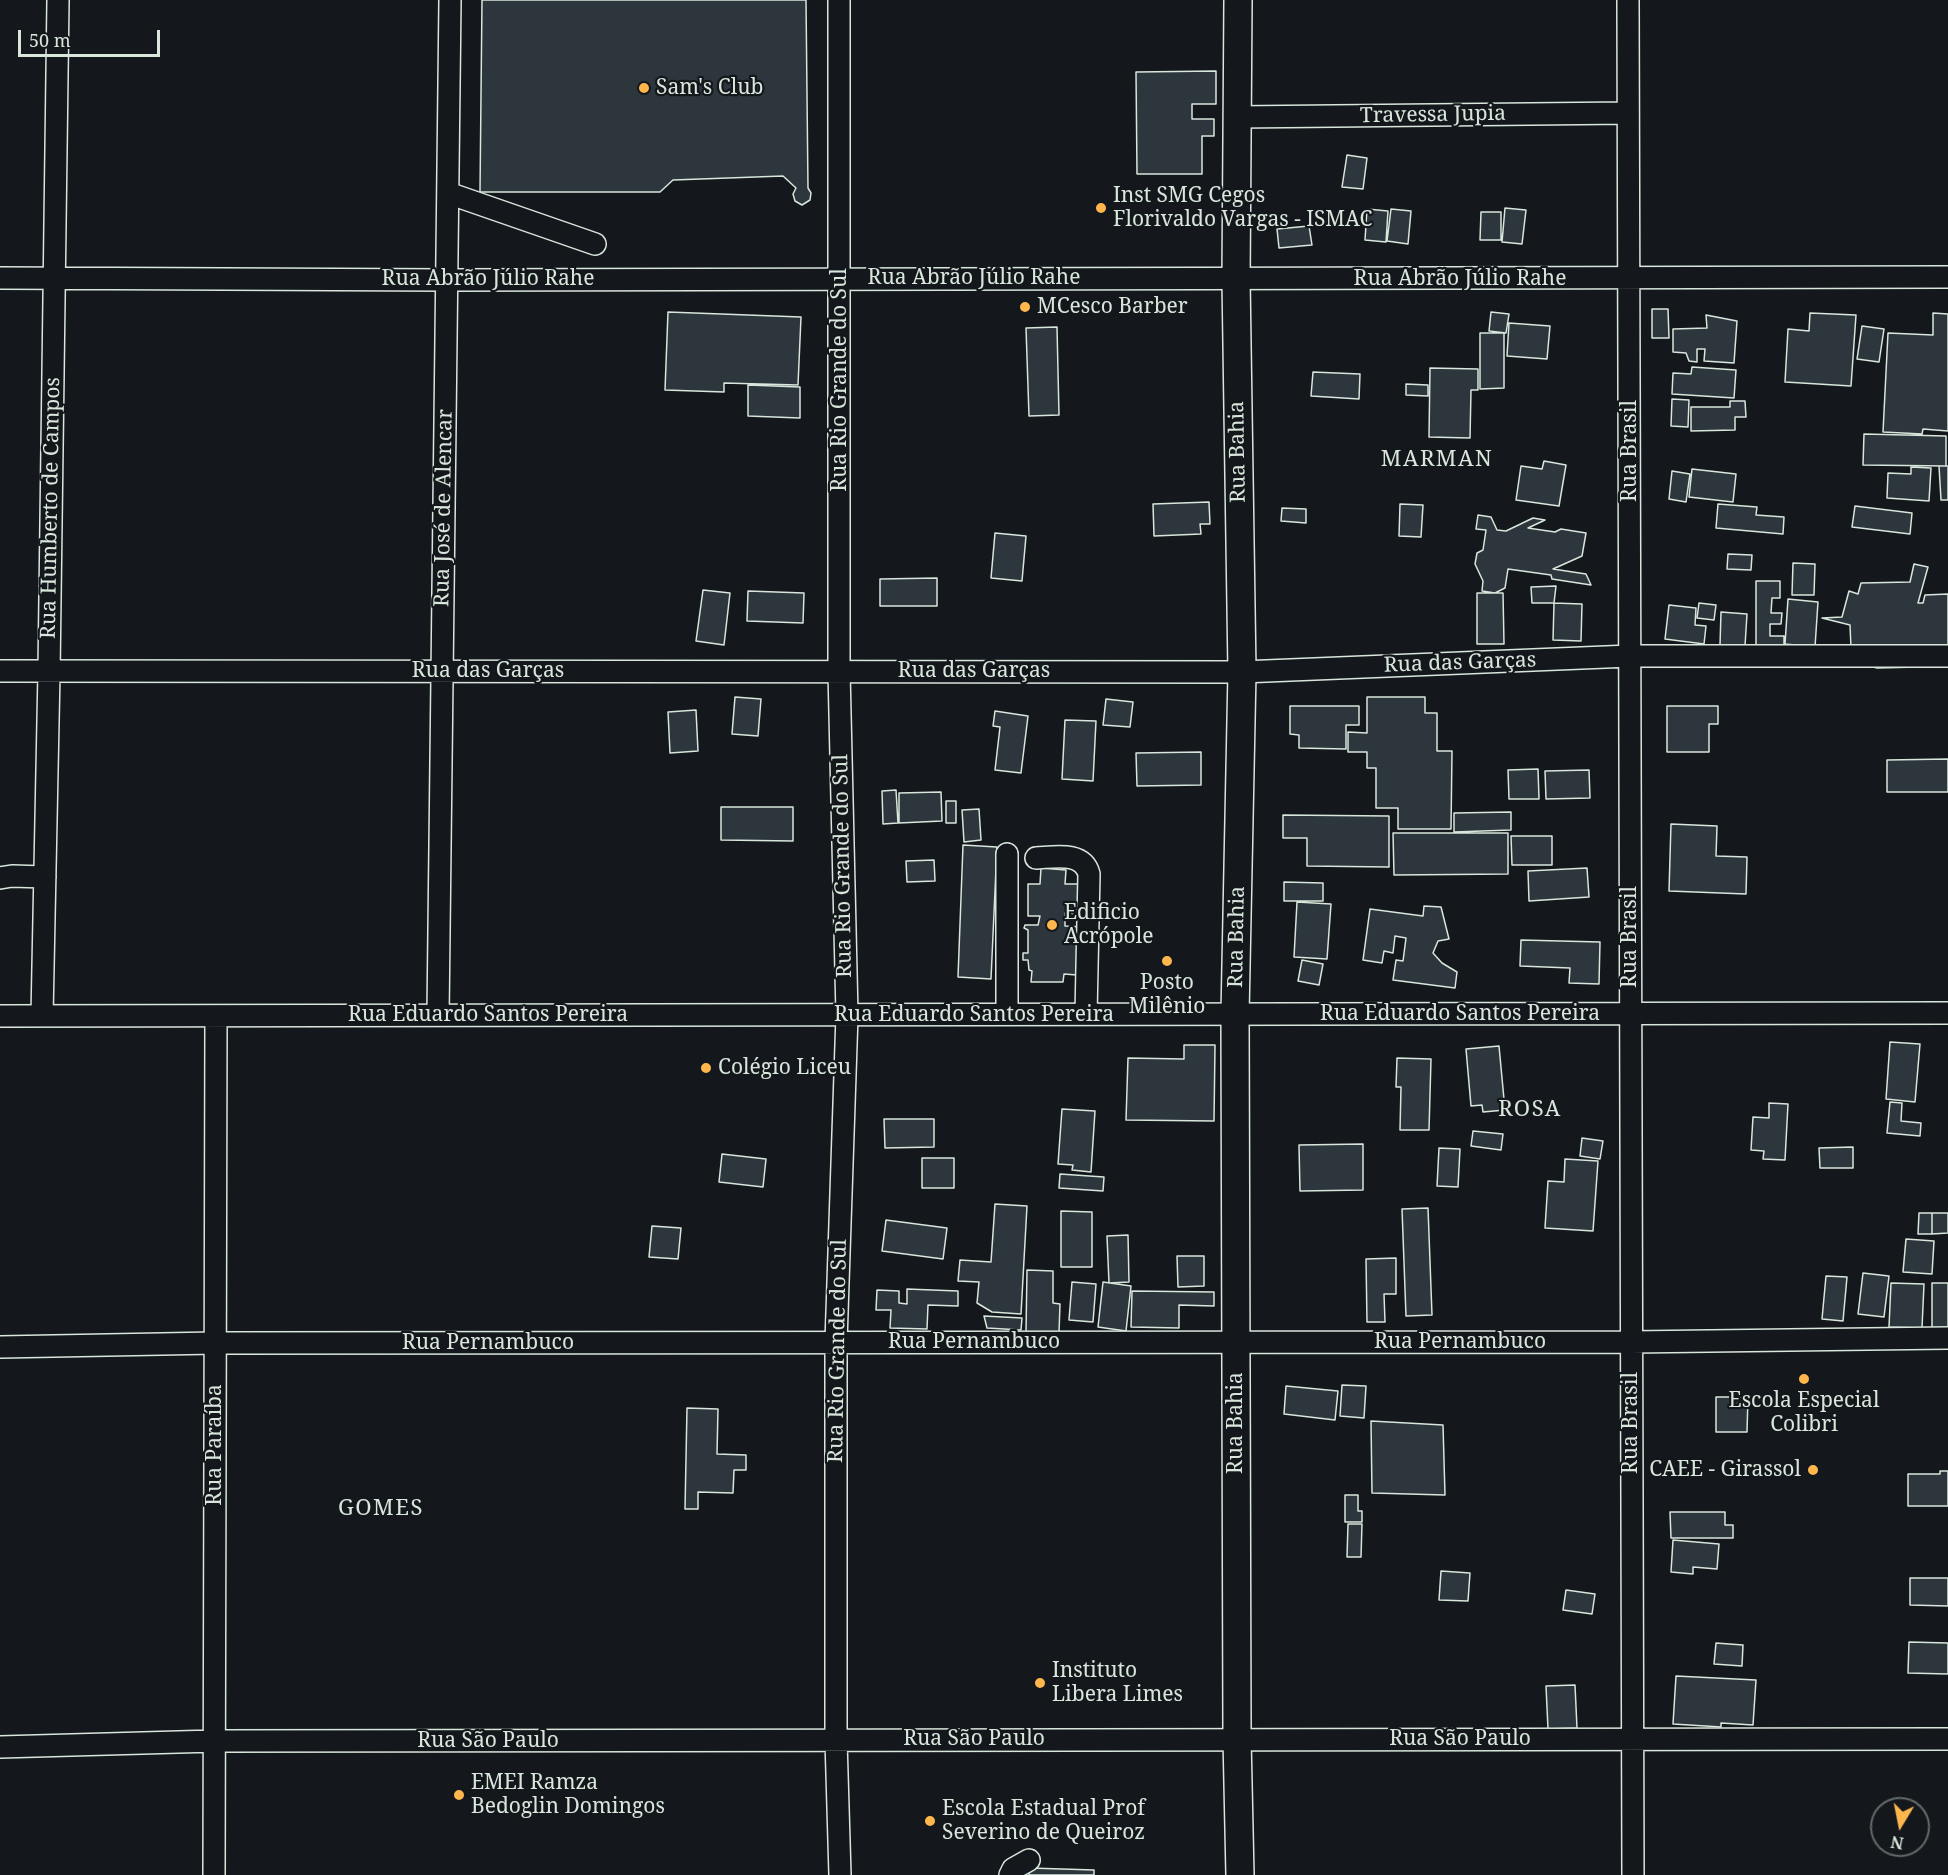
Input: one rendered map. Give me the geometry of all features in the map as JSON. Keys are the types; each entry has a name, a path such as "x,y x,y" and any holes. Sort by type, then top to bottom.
{"main road":[{"name":"Rua Bahia","path":"1238,0 1236,279 1242,672 1235,1014 1237,1738 1240,1875"}],"street":[{"name":"Rua Humberto de Campos","path":"42,1016 58,0"},
{"name":"Rua José de Alencar","path":"438,1016 450,0"},
{"name":"Rua Rio Grande do Sul","path":"839,0 839,671 847,1015 836,1342 836,1740 840,1875"},
{"name":"Rua Brasil","path":"1628,0 1634,1875"},
{"name":"Travessa Jupia","path":"1237,117 1628,113"},
{"path":"448,193 595,244"},
{"name":"Rua Abrão Júlio Rahe","path":"0,278 447,280 1948,277"},
{"name":"Rua das Garças","path":"0,671 1242,672 1630,656 1948,656"},
{"path":"1006,1014 1007,854"},
{"path":"1036,858 1067,857 1080,860 1086,866 1089,885 1086,1014"},
{"path":"0,878 45,877"},
{"name":"Rua Eduardo Santos Pereira","path":"0,1016 1948,1013"},
{"name":"Rua Paraíba","path":"214,1875 216,1016"},
{"name":"Rua Pernambuco","path":"0,1347 215,1343 1631,1342 1948,1338"},
{"name":"Rua São Paulo","path":"0,1748 214,1742 1948,1738"},
{"path":"1010,1875 1013,1869 1029,1860"}],"building":[{"name":"Sam's Club","path":"482,0 806,0 810,200 802,205 795,201 793,194 796,188 783,176 673,180 660,192 480,192"},
{"path":"1216,71 1216,104 1192,104 1192,119 1214,119 1214,136 1202,136 1202,174 1137,174 1136,72"},
{"path":"1347,155 1367,158 1363,189 1342,187"},
{"path":"1505,208 1526,210 1522,244 1502,242"},
{"path":"1367,209 1388,211 1386,242 1365,240"},
{"path":"1391,209 1411,211 1408,244 1387,241"},
{"path":"1481,212 1501,212 1501,240 1480,240"},
{"path":"1309,226 1312,245 1279,248 1277,229"},
{"path":"1652,309 1668,309 1669,338 1652,338"},
{"path":"668,312 801,317 798,385 724,383 724,392 665,390"},
{"path":"1491,312 1509,314 1506,333 1489,331"},
{"path":"1810,313 1856,315 1851,386 1785,382 1788,329 1809,331"},
{"path":"1933,313 1948,314 1948,431 1923,429 1922,434 1883,432 1888,333 1933,335"},
{"path":"1706,315 1737,321 1734,363 1704,361 1705,349 1697,349 1697,362 1689,361 1686,353 1673,352 1673,329 1707,328"},
{"path":"1509,323 1550,326 1547,359 1507,356"},
{"path":"1862,326 1884,329 1879,362 1857,359"},
{"path":"1057,327 1059,415 1029,416 1026,328"},
{"path":"1480,333 1504,333 1504,388 1480,389"},
{"path":"1692,367 1736,370 1734,398 1672,394 1673,373 1691,374"},
{"path":"1430,368 1478,369 1478,390 1471,390 1470,438 1429,437"},
{"path":"1313,372 1360,374 1359,399 1311,396"},
{"path":"1406,384 1428,385 1428,396 1406,395"},
{"path":"748,385 800,387 800,418 748,416"},
{"path":"1672,399 1689,400 1688,427 1671,426"},
{"path":"1730,401 1745,401 1746,417 1735,417 1735,430 1691,431 1691,407 1730,407"},
{"path":"1864,434 1946,436 1946,466 1863,465"},
{"path":"1544,461 1566,465 1559,506 1516,500 1521,466 1542,469"},
{"path":"1939,466 1948,466 1948,500 1941,500"},
{"path":"1911,467 1931,468 1929,501 1887,498 1888,473 1911,474"},
{"path":"1692,469 1736,474 1733,502 1689,497"},
{"path":"1672,471 1690,474 1686,502 1669,499"},
{"path":"1209,502 1210,524 1200,524 1201,534 1154,536 1153,504"},
{"path":"1400,504 1423,505 1421,537 1399,536"},
{"path":"1718,504 1757,507 1756,515 1784,517 1783,534 1716,528"},
{"path":"1855,506 1912,513 1910,534 1852,527"},
{"path":"1282,508 1306,509 1306,523 1281,521"},
{"path":"1478,515 1491,517 1497,530 1506,531 1533,518 1545,520 1528,528 1555,532 1561,529 1586,533 1582,556 1553,569 1586,574 1591,585 1552,579 1551,575 1508,569 1505,588 1495,593 1482,591 1483,581 1475,564 1477,553 1483,550 1486,530 1476,529"},
{"path":"995,533 1026,536 1022,581 991,578"},
{"path":"1728,554 1752,555 1751,570 1727,569"},
{"path":"1793,563 1815,564 1814,595 1792,595"},
{"path":"1914,564 1928,567 1918,603 1923,603 1925,595 1948,594 1948,656 1921,656 1918,667 1877,668 1863,664 1851,648 1850,625 1822,618 1842,617 1849,591 1858,594 1861,583 1910,582"},
{"path":"937,578 937,606 880,606 880,579"},
{"path":"1756,581 1780,581 1780,598 1772,598 1771,613 1782,613 1781,624 1770,624 1770,636 1784,636 1784,654 1756,653"},
{"path":"1556,586 1554,603 1532,603 1531,587"},
{"path":"703,590 730,593 724,645 696,641"},
{"path":"748,591 804,593 803,623 747,621"},
{"path":"1477,593 1503,593 1504,644 1477,644"},
{"path":"1788,599 1818,602 1815,647 1785,644"},
{"path":"1554,603 1582,604 1581,641 1553,640"},
{"path":"1699,603 1716,605 1714,620 1697,618"},
{"path":"1669,605 1696,608 1695,625 1706,626 1704,644 1665,639"},
{"path":"1721,612 1747,614 1745,646 1720,645"},
{"path":"735,697 761,699 758,736 732,734"},
{"path":"1367,697 1425,697 1425,713 1437,713 1437,751 1452,751 1451,829 1398,829 1398,808 1376,808 1376,768 1367,768 1367,752 1348,752 1348,732 1367,733"},
{"path":"1106,699 1133,702 1130,727 1103,725"},
{"path":"1290,706 1359,706 1359,725 1346,725 1346,749 1299,748 1299,735 1290,734"},
{"path":"1667,706 1718,706 1718,724 1709,724 1709,752 1667,752"},
{"path":"696,710 698,751 670,753 668,712"},
{"path":"995,711 1028,716 1021,773 995,770 1000,727 993,726"},
{"path":"1065,720 1096,721 1093,781 1062,779"},
{"path":"1201,752 1201,785 1137,786 1136,753"},
{"path":"1948,759 1948,792 1887,792 1887,760"},
{"path":"1538,769 1539,799 1509,799 1508,770"},
{"path":"1589,770 1590,798 1546,799 1545,771"},
{"path":"896,790 898,823 883,824 882,791"},
{"path":"941,792 942,821 899,823 899,793"},
{"path":"946,801 956,801 956,823 946,823"},
{"path":"721,807 793,807 793,841 721,840"},
{"path":"979,809 981,840 964,842 962,810"},
{"path":"1511,812 1511,830 1454,832 1454,813"},
{"path":"1283,815 1389,816 1389,867 1307,866 1307,838 1283,838"},
{"path":"1671,824 1717,826 1716,856 1747,857 1746,894 1669,891"},
{"path":"1393,833 1508,833 1508,874 1394,875"},
{"path":"1511,836 1552,836 1552,865 1512,865"},
{"path":"963,845 997,847 991,979 958,977"},
{"path":"934,860 935,881 907,882 906,861"},
{"name":"Edificio Acrópole","path":"1041,868 1066,870 1065,884 1080,884 1079,914 1065,913 1065,926 1082,927 1077,975 1064,974 1063,982 1031,982 1032,971 1029,970 1028,960 1023,960 1023,953 1028,953 1028,930 1024,928 1025,925 1038,925 1040,916 1028,916 1028,884 1040,884"},
{"path":"1587,868 1589,897 1529,901 1528,871"},
{"path":"1284,882 1323,883 1323,901 1284,901"},
{"path":"1297,902 1331,904 1327,959 1294,957"},
{"path":"1424,906 1441,907 1449,939 1438,941 1433,953 1442,963 1457,972 1455,988 1393,980 1396,960 1403,961 1406,938 1395,936 1393,953 1384,951 1382,963 1363,960 1370,909 1423,916"},
{"path":"1521,940 1600,942 1599,984 1569,983 1570,968 1520,966"},
{"path":"1302,960 1323,964 1319,985 1298,981"},
{"path":"1890,1042 1920,1044 1915,1102 1886,1099"},
{"path":"1184,1045 1215,1045 1214,1121 1126,1120 1128,1058 1184,1059"},
{"path":"1499,1046 1505,1110 1483,1112 1482,1105 1471,1106 1466,1049"},
{"path":"1397,1058 1431,1059 1429,1130 1400,1130 1401,1087 1396,1087"},
{"path":"1890,1102 1902,1103 1901,1121 1921,1123 1920,1136 1887,1133"},
{"path":"1769,1103 1788,1104 1785,1160 1763,1159 1764,1151 1751,1150 1753,1117 1769,1118"},
{"path":"1062,1109 1095,1111 1091,1172 1072,1170 1073,1165 1058,1164"},
{"path":"884,1119 934,1119 934,1147 885,1148"},
{"path":"1473,1131 1503,1134 1501,1150 1471,1146"},
{"path":"1582,1138 1603,1141 1600,1159 1580,1156"},
{"path":"1363,1144 1363,1190 1300,1191 1299,1145"},
{"path":"1853,1147 1853,1168 1820,1168 1819,1148"},
{"path":"1439,1148 1460,1149 1458,1187 1437,1186"},
{"path":"722,1154 766,1159 763,1187 719,1182"},
{"path":"922,1158 954,1158 954,1188 922,1188"},
{"path":"1565,1159 1598,1161 1593,1231 1545,1228 1548,1181 1564,1182"},
{"path":"1060,1174 1104,1177 1103,1191 1059,1188"},
{"path":"995,1204 1027,1206 1021,1314 992,1312 977,1303 979,1282 958,1281 960,1260 991,1262"},
{"path":"1428,1208 1432,1315 1406,1316 1402,1209"},
{"path":"1061,1211 1092,1212 1092,1267 1061,1267"},
{"path":"1919,1213 1932,1213 1932,1234 1918,1234"},
{"path":"1932,1213 1948,1213 1948,1233 1932,1234"},
{"path":"886,1220 947,1228 943,1259 882,1251"},
{"path":"652,1226 681,1228 678,1259 649,1257"},
{"path":"1128,1235 1129,1282 1109,1283 1107,1236"},
{"path":"1906,1239 1934,1241 1932,1274 1903,1272"},
{"path":"1177,1256 1204,1256 1204,1286 1178,1287"},
{"path":"1396,1258 1396,1294 1384,1294 1385,1322 1367,1322 1366,1259"},
{"path":"1027,1270 1053,1271 1053,1303 1060,1304 1059,1333 1026,1332"},
{"path":"1863,1273 1889,1276 1884,1317 1858,1314"},
{"path":"1826,1276 1847,1277 1843,1321 1822,1319"},
{"path":"1072,1282 1096,1284 1093,1322 1069,1320"},
{"path":"1103,1282 1131,1286 1126,1331 1098,1327"},
{"path":"1891,1283 1924,1284 1922,1328 1889,1327"},
{"path":"1932,1283 1948,1283 1948,1328 1932,1328"},
{"path":"907,1289 958,1291 958,1306 928,1305 927,1329 890,1328 891,1310 876,1310 877,1290 899,1291 899,1303 907,1304"},
{"path":"1132,1291 1214,1292 1214,1306 1179,1305 1179,1328 1131,1327"},
{"path":"984,1316 1022,1318 1021,1330 987,1328"},
{"path":"1342,1385 1366,1386 1364,1418 1340,1416"},
{"path":"1286,1386 1338,1391 1335,1420 1284,1414"},
{"path":"1716,1397 1748,1397 1747,1432 1716,1432"},
{"path":"687,1408 718,1409 717,1454 746,1455 746,1470 734,1470 733,1493 698,1492 698,1509 685,1509"},
{"path":"1371,1421 1443,1425 1445,1495 1372,1493"},
{"path":"1940,1471 1948,1471 1948,1506 1908,1506 1908,1474 1940,1474"},
{"path":"1345,1495 1358,1495 1358,1511 1362,1511 1362,1522 1345,1522"},
{"path":"1670,1512 1725,1512 1725,1525 1733,1525 1733,1538 1671,1538"},
{"path":"1348,1524 1362,1524 1361,1557 1347,1557"},
{"path":"1673,1540 1719,1544 1717,1569 1693,1567 1693,1574 1671,1572"},
{"path":"1441,1571 1470,1573 1468,1601 1439,1600"},
{"path":"1910,1578 1948,1578 1948,1606 1910,1605"},
{"path":"1566,1590 1595,1594 1592,1614 1563,1610"},
{"path":"1909,1642 1948,1643 1948,1674 1908,1673"},
{"path":"1716,1643 1743,1645 1742,1666 1714,1664"},
{"path":"1676,1676 1756,1680 1753,1725 1721,1723 1721,1727 1673,1724"},
{"path":"1575,1685 1577,1728 1548,1729 1546,1686"},
{"path":"1029,1868 1094,1870 1094,1875 1029,1875"}],"place":[{"name":"Sam's Club","path":"644,88"},
{"name":"Inst SMG Cegos Florivaldo Vargas - ISMAC","path":"1101,208"},
{"name":"MCesco Barber","path":"1025,307"},
{"name":"Edificio Acrópole","path":"1052,925"},
{"name":"Posto Milênio","path":"1167,961"},
{"name":"Colégio Liceu","path":"706,1068"},
{"name":"Escola Especial Colibri","path":"1804,1379"},
{"name":"CAEE - Girassol","path":"1813,1470"},
{"name":"Instituto Libera Limes","path":"1040,1683"},
{"name":"EMEI Ramza Bedoglin Domingos","path":"459,1795"},
{"name":"Escola Estadual Prof Severino de Queiroz","path":"930,1821"}],"district":[{"name":"MARMAN","path":"1437,460"},
{"name":"ROSA","path":"1530,1110"},
{"name":"GOMES","path":"381,1509"}]}
